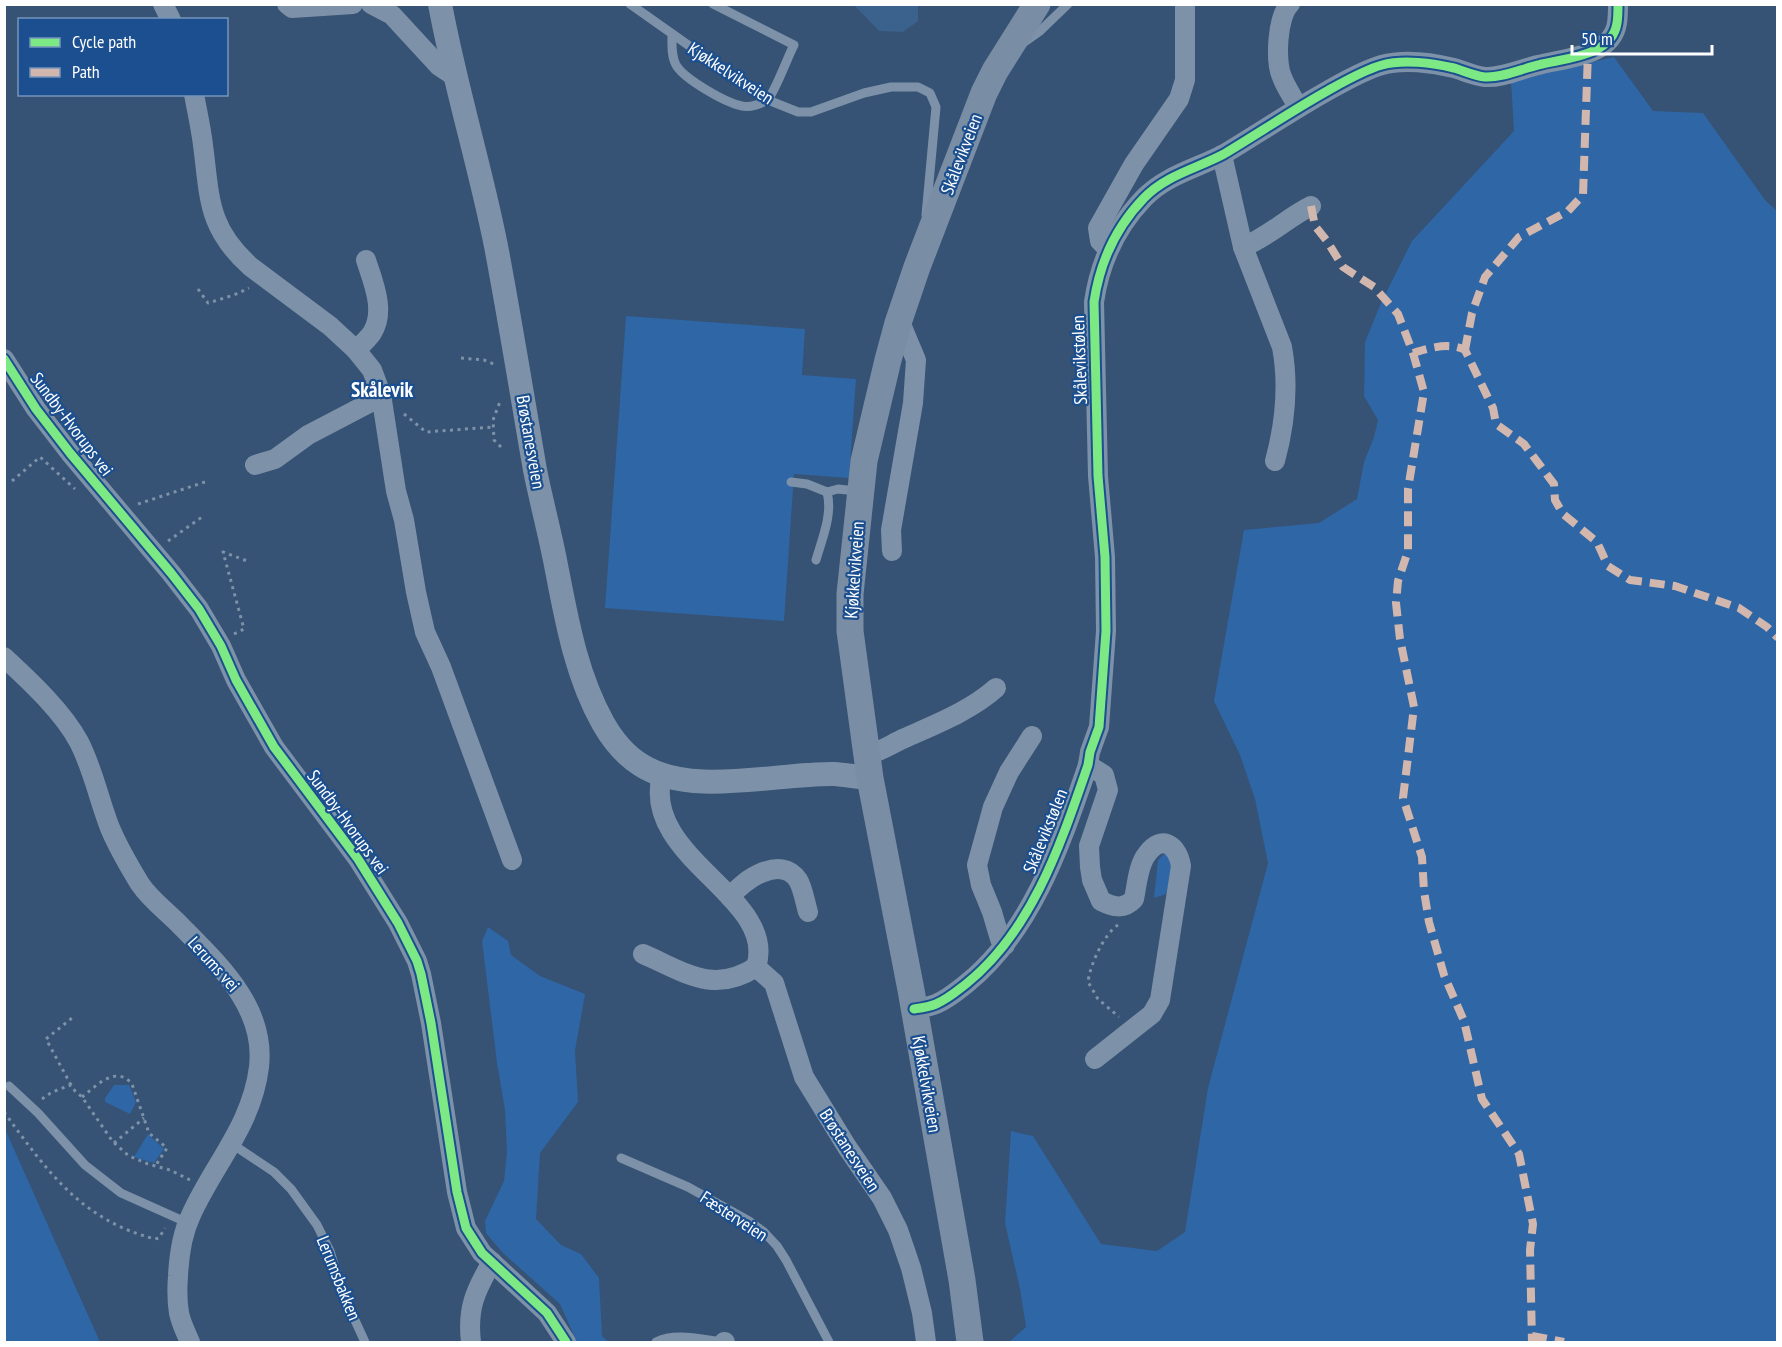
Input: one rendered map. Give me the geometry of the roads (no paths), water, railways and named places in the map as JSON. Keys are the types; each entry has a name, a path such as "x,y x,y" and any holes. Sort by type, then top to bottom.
{"main road":[{"name":"Skålevikveien","path":"920,258 984,93 995,71 1037,4"},
{"name":"Kjøkkelvikveien","path":"920,258 881,384 859,492 849,594 850,632 868,766 960,1268 970,1342"}],"street":[{"path":"163,4 170,18"},
{"path":"287,4 292,8 353,4"},
{"path":"371,4 392,15 439,66 457,78"},
{"name":"Brøstanesveien","path":"440,4 448,48 495,244 518,361 535,471 571,638 585,681 603,724 617,744 642,766 662,775 696,781 833,774 868,766"},
{"path":"1108,249 1100,241 1098,228 1134,164 1179,99 1185,80 1185,4"},
{"path":"1290,4 1282,19 1278,65 1298,106"},
{"name":"Skålevikstølen","path":"914,1009 934,1005 949,997 979,974 1005,945 1019,924 1063,837 1099,727 1106,631 1105,557 1098,476 1094,302 1097,280 1108,249 1124,220 1146,195 1176,175 1222,155 1298,106 1345,81 1383,65 1421,63 1453,68 1484,77 1498,76 1573,58 1599,48 1614,33 1618,4"},
{"path":"194,96 211,206 223,236 239,256 330,326 356,350 372,370 381,394 396,491 404,520 425,632 441,667 512,860"},
{"path":"1222,155 1243,247 1282,347 1285,361 1286,391 1282,436 1275,461"},
{"path":"1243,247 1311,206"},
{"path":"356,350 371,335 378,321 377,295 366,260"},
{"name":"Kjøkkelvikveien","path":"892,550 891,530 913,403 915,360 903,329 898,323"},
{"name":"Sundby-Hvorups vei","path":"4,359 36,410 199,609 219,642 236,680 274,747 358,859 398,922 417,961 431,1023 438,1079 466,1228 482,1253 547,1313 567,1342"},
{"path":"255,465 274,459 308,435 373,401 381,394"},
{"name":"Lerums vei","path":"4,657 64,719 79,742 110,828 148,895 177,922 239,989 258,1030 259,1068 249,1108 241,1128 205,1187 180,1220 183,1238 178,1262 177,1293 179,1314 190,1342"},
{"path":"868,766 901,740 955,716 996,688"},
{"path":"1005,945 1000,939 981,885 977,865 993,807 1009,772 1032,736"},
{"path":"1088,765 1104,775 1108,790 1089,846 1092,880 1101,901 1116,907 1127,905 1134,899 1142,863 1156,845 1165,843 1173,847 1179,855 1180,866 1160,1000 1152,1014 1095,1059"},
{"path":"644,954 695,977 713,981 729,980 743,975 756,967 760,955 758,940 749,921 730,897 689,856 668,826 659,797 662,775"},
{"path":"730,897 757,874 769,870 786,871 799,881 808,912"},
{"name":"Brøstanesveien","path":"756,967 767,974 774,983 804,1077 882,1198 898,1230 911,1268 922,1313 926,1342"},
{"path":"471,1342 468,1325 470,1309 479,1284 492,1262"}],"lane":[{"name":"Kjøkkelvikveien","path":"630,4 768,100 798,112 811,112 864,93 891,87 918,87 930,93 936,106 920,258"},
{"path":"672,34 675,63 681,72 698,85 743,106 756,105 768,100 794,45 713,4"},
{"name":"Skålevikveien","path":"1012,46 1020,45 1040,31 1068,4"},
{"path":"791,482 807,484 826,492 838,489 859,492"},
{"name":"Kjøkkelvikveien","path":"816,560 828,518 830,503 826,492"},
{"path":"9,1086 32,1107 85,1165 121,1193 180,1220"},
{"name":"Lerumsbakken","path":"232,1144 274,1172 291,1189 317,1225 330,1251 344,1294 365,1342"},
{"name":"Fæsterveien","path":"621,1158 688,1187 749,1221 764,1232 786,1260 829,1342"},
{"path":"656,1342 664,1338 678,1337 725,1342"}],"district":[{"name":"Skålevik","path":"382,389"}]}
